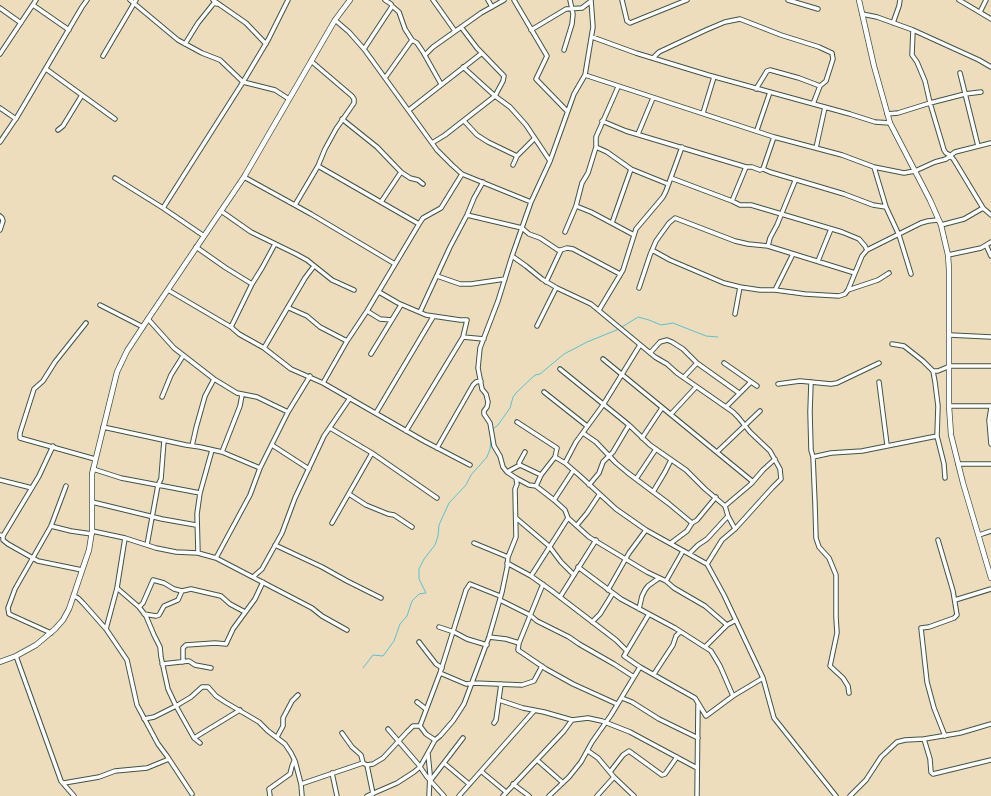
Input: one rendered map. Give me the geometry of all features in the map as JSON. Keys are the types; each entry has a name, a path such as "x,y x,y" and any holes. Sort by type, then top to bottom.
{"street":[{"path":"0,54 36,0"},
{"path":"0,142 16,119 87,0"},
{"path":"130,0 135,1 166,30 185,44 220,60 243,82 275,90 289,99"},
{"path":"212,0 246,23 266,44"},
{"path":"281,0 286,4"},
{"path":"163,208 266,44 288,0"},
{"path":"0,662 16,656 36,645 51,633 63,620 74,596 89,550 92,532 93,469 117,372 127,351 244,177 335,20 350,0"},
{"path":"385,0 399,12 405,28 412,40 417,43 425,55 441,84"},
{"path":"433,0 455,31"},
{"path":"488,0 492,7"},
{"path":"425,55 432,47 481,13 504,0"},
{"path":"514,0 547,56 536,79 567,111"},
{"path":"564,50 572,24 573,14 570,0"},
{"path":"531,30 566,9 572,7 578,9 582,8 591,0"},
{"path":"591,0 594,22 585,75 574,94 567,111 550,161 522,228 480,348 478,368 482,389 486,394 488,402 487,407 484,410 484,414 490,423 494,446 500,456 503,467 507,472 529,485 536,486 554,500 565,510 568,518 583,532 705,606 727,625"},
{"path":"622,0 627,21 630,23 687,0"},
{"path":"788,0 818,9"},
{"path":"859,0 874,66 890,123 924,186 941,226 948,255 950,335 949,406 951,435 991,578"},
{"path":"893,23 900,0"},
{"path":"980,12 986,0"},
{"path":"103,56 135,1"},
{"path":"961,1 991,19"},
{"path":"185,44 198,23 214,3 218,4"},
{"path":"32,5 69,30"},
{"path":"364,49 392,6"},
{"path":"0,8 21,23"},
{"path":"862,14 878,17 913,30 991,67"},
{"path":"653,58 659,52 706,30 725,22 740,19 832,53 833,59 826,81 820,86 813,104"},
{"path":"335,20 349,32 364,49 443,157 462,174 532,202"},
{"path":"432,142 445,135 495,96 500,88 504,76 482,53 461,27"},
{"path":"913,30 912,55 918,62 925,81 946,154 950,155 983,208 991,215"},
{"path":"592,37 714,77 875,122 890,123"},
{"path":"385,78 412,40"},
{"path":"409,110 482,53"},
{"path":"295,205 318,166 325,149 342,119 354,103 354,99 311,61"},
{"path":"463,67 495,96 510,107 526,125 550,161"},
{"path":"46,69 115,119"},
{"path":"756,89 767,71 770,70 794,76 820,86"},
{"path":"960,73 978,146"},
{"path":"585,75 618,87 757,130 774,137 842,155 874,167 904,173 915,171 946,159 955,152 990,144"},
{"path":"703,113 714,77"},
{"path":"565,232 576,206 582,183 588,173 596,147 596,137 618,87"},
{"path":"757,130 770,92"},
{"path":"887,114 898,113 930,102 981,92"},
{"path":"58,130 64,126 82,95"},
{"path":"638,134 653,98"},
{"path":"816,148 825,107"},
{"path":"0,108 16,119"},
{"path":"342,119 377,147 401,172 423,184"},
{"path":"464,121 482,138 517,156"},
{"path":"602,121 626,131 746,167 752,167 760,170 764,169 795,180 844,194 873,205 886,207"},
{"path":"764,169 774,137"},
{"path":"513,165 517,156 534,139"},
{"path":"596,147 607,152 631,169 668,184"},
{"path":"599,310 610,294 620,274 626,261 634,235 641,223 663,196 682,147"},
{"path":"318,166 419,224"},
{"path":"732,201 746,167"},
{"path":"874,167 886,207 899,235 911,274"},
{"path":"612,224 631,169"},
{"path":"381,202 401,172"},
{"path":"323,383 419,224 423,218 442,208 462,174"},
{"path":"244,177 395,264"},
{"path":"115,178 204,236"},
{"path":"671,178 740,205 751,205 782,213 831,229 858,239 867,250"},
{"path":"768,246 795,180"},
{"path":"420,312 483,182"},
{"path":"576,206 591,212 634,235"},
{"path":"941,226 964,219 983,208"},
{"path":"221,211 251,232 296,254 332,280 354,290"},
{"path":"467,215 522,228 529,234 540,238 558,250 567,248 572,249 620,274"},
{"path":"0,216 3,221 0,230"},
{"path":"639,288 656,241 668,222 675,218 735,241 768,246 856,273"},
{"path":"652,250 700,273 724,283 740,287 800,294 839,296 845,294 848,290 862,256 867,250 921,223 938,220"},
{"path":"818,261 831,229"},
{"path":"948,255 971,249 977,249 986,246 991,242"},
{"path":"231,326 252,284 275,244"},
{"path":"986,246 991,256"},
{"path":"196,247 252,284"},
{"path":"546,282 561,250"},
{"path":"775,290 793,254"},
{"path":"512,256 546,282 587,302 599,310 650,353 726,407 738,417 750,432 770,451 780,468 781,480 735,529 722,540 707,564"},
{"path":"264,348 289,308 305,278 314,266"},
{"path":"848,290 878,280 889,274"},
{"path":"437,276 460,284 471,284 505,279"},
{"path":"735,314 740,287"},
{"path":"537,326 556,288"},
{"path":"168,290 231,326 239,334 264,348 291,369 310,376 406,431 470,465"},
{"path":"379,292 401,305 433,317 467,320 464,337 457,345 406,431"},
{"path":"100,305 143,327"},
{"path":"371,354 401,305"},
{"path":"289,308 307,316 320,327 347,341"},
{"path":"367,311 380,319 392,320"},
{"path":"376,413 433,317"},
{"path":"148,319 164,338 184,356 214,379 242,395 250,394 288,412"},
{"path":"86,323 55,362 43,381 34,389 20,433 20,438 95,459"},
{"path":"950,335 991,337"},
{"path":"464,337 484,339"},
{"path":"650,353 660,342 667,340 678,346 697,363 739,393"},
{"path":"892,344 904,346 923,361 932,371 936,382 938,401 937,436 944,464 945,478"},
{"path":"565,463 587,426 640,345"},
{"path":"162,397 171,375 184,356"},
{"path":"603,359 752,482"},
{"path":"684,377 697,363"},
{"path":"724,363 757,386"},
{"path":"778,384 800,381 832,384 837,383 879,363"},
{"path":"932,371 938,371 950,366 991,366"},
{"path":"560,369 602,405 629,425 642,438 686,470 725,506 728,516 735,529"},
{"path":"216,558 250,495 260,468 288,412 310,376"},
{"path":"192,446 205,396 214,379"},
{"path":"437,448 473,385 476,382 481,381"},
{"path":"726,407 751,382"},
{"path":"811,382 811,450 813,457 817,544 829,558 836,575 837,633 830,666 843,678 848,686 849,693"},
{"path":"879,382 887,445"},
{"path":"671,414 696,387"},
{"path":"544,392 587,426"},
{"path":"222,452 240,406 242,395"},
{"path":"253,577 262,569 282,533 295,498 324,436 350,398"},
{"path":"949,406 991,407 989,420 991,444"},
{"path":"642,438 662,408"},
{"path":"717,452 760,411"},
{"path":"517,422 557,448 554,457 541,475 536,486"},
{"path":"589,485 598,473 603,462 613,452 629,425"},
{"path":"103,427 222,452 260,468"},
{"path":"330,428 372,453 437,498"},
{"path":"583,433 596,442 616,463 692,523"},
{"path":"813,457 831,453 862,451 937,436"},
{"path":"147,545 158,485 162,473 164,440"},
{"path":"272,445 309,469"},
{"path":"53,446 32,488 1,535 3,540 8,544 38,561 82,570"},
{"path":"636,479 656,449"},
{"path":"198,553 196,525 200,493 212,450"},
{"path":"520,465 519,462 525,452"},
{"path":"332,523 372,453"},
{"path":"554,457 565,463 616,509 646,530 707,564 724,594 763,678 774,718 836,796"},
{"path":"725,506 775,459"},
{"path":"653,492 671,460"},
{"path":"958,464 991,464"},
{"path":"507,472 520,465"},
{"path":"520,465 541,475"},
{"path":"93,469 121,478 200,493"},
{"path":"554,500 573,471"},
{"path":"367,796 397,783 420,767 435,740 453,721 464,704 487,645 500,598 508,557 516,537 516,478"},
{"path":"0,480 32,488"},
{"path":"51,633 9,614 8,603 51,526 66,486"},
{"path":"349,494 366,505 394,515 412,527"},
{"path":"577,525 599,495"},
{"path":"671,543 687,531 692,523 697,520 716,498"},
{"path":"92,502 185,524 196,525"},
{"path":"689,554 707,539 728,516"},
{"path":"516,518 549,546 561,562 574,575"},
{"path":"531,576 568,518"},
{"path":"51,526 71,531 92,532 125,538 176,552 198,553 216,558 312,608 322,616 347,630"},
{"path":"608,590 626,559 646,530"},
{"path":"979,535 991,531"},
{"path":"106,629 117,588 125,538"},
{"path":"560,597 596,540"},
{"path":"938,540 955,600 957,615 954,618 929,627 921,628 927,682 934,708 945,736"},
{"path":"474,543 508,557"},
{"path":"275,545 322,567 381,598"},
{"path":"666,581 683,551"},
{"path":"507,563 543,584 616,640 626,650"},
{"path":"578,567 613,594 711,651 717,660 733,696"},
{"path":"639,609 645,590 659,578"},
{"path":"139,607 143,603 153,580 182,591 191,589 220,596 230,604 245,612"},
{"path":"183,662 183,648 186,645 215,643 226,644 233,629 256,599 263,582"},
{"path":"420,726 440,674 466,590 470,584 500,598 530,615 537,621 569,637 634,677"},
{"path":"543,584 519,643 518,650 573,684 617,704"},
{"path":"117,588 139,607 144,614 160,647 166,683 176,706 194,738 200,743"},
{"path":"955,600 991,589"},
{"path":"144,614 156,616 164,606 178,600 182,591"},
{"path":"592,622 600,614 613,594"},
{"path":"74,596 84,603 106,629 127,660 137,705 158,744 192,794"},
{"path":"649,614 626,650 624,656 640,667 686,692 698,701 702,712 706,716 733,696 763,678"},
{"path":"705,647 727,625 736,620"},
{"path":"439,627 487,645"},
{"path":"654,674 673,645 676,636 680,632"},
{"path":"489,638 506,639 519,643"},
{"path":"419,642 436,664 442,668"},
{"path":"16,656 60,781 64,783 74,796"},
{"path":"162,664 189,661 201,667 211,668"},
{"path":"440,674 466,684 522,685 534,681 542,666"},
{"path":"549,796 569,777 588,751 592,742 622,698 640,667"},
{"path":"494,723 496,720 501,684"},
{"path":"144,719 154,717 191,697 202,687 208,687 216,696 259,722 268,732 285,744 294,761 301,784 302,796"},
{"path":"277,737 283,726 283,718 292,701 298,695"},
{"path":"622,698 632,702 659,719 698,738"},
{"path":"499,700 534,711 544,712 572,720 588,718 596,719 630,732 697,768"},
{"path":"697,796 698,701"},
{"path":"417,702 426,709"},
{"path":"194,738 240,710"},
{"path":"460,796 534,711"},
{"path":"503,796 564,731 572,720"},
{"path":"850,796 864,782 881,757 897,742 945,736 991,724"},
{"path":"301,784 332,773 365,764 373,764 383,758 413,726 420,726"},
{"path":"420,726 426,734 435,740"},
{"path":"388,729 444,796"},
{"path":"342,733 352,747 361,755 373,794"},
{"path":"430,781 463,738"},
{"path":"924,739 933,774 991,760"},
{"path":"588,751 598,758 614,777 634,796"},
{"path":"610,772 623,755 629,751 662,775 666,774 677,757"},
{"path":"428,753 430,781 429,796"},
{"path":"64,783 114,772 147,768 169,759"},
{"path":"537,760 562,782"},
{"path":"270,796 269,789 290,774 294,761"},
{"path":"444,762 469,784"},
{"path":"482,772 506,792"},
{"path":"332,773 337,796"},
{"path":"597,796 614,777"},
{"path":"513,784 529,796"}],"waterway":[{"path":"622,327 638,317 661,325 673,323 706,336 718,337"},
{"path":"492,430 498,425 510,408 513,397 516,393 535,375 540,374 564,354 587,342 619,329"},
{"path":"363,668 373,655 383,656 394,641 400,624 407,616 412,601 419,594 426,593 419,579 419,569 424,559 435,545 439,525 449,503 466,485 471,475 487,457 491,439"}]}
